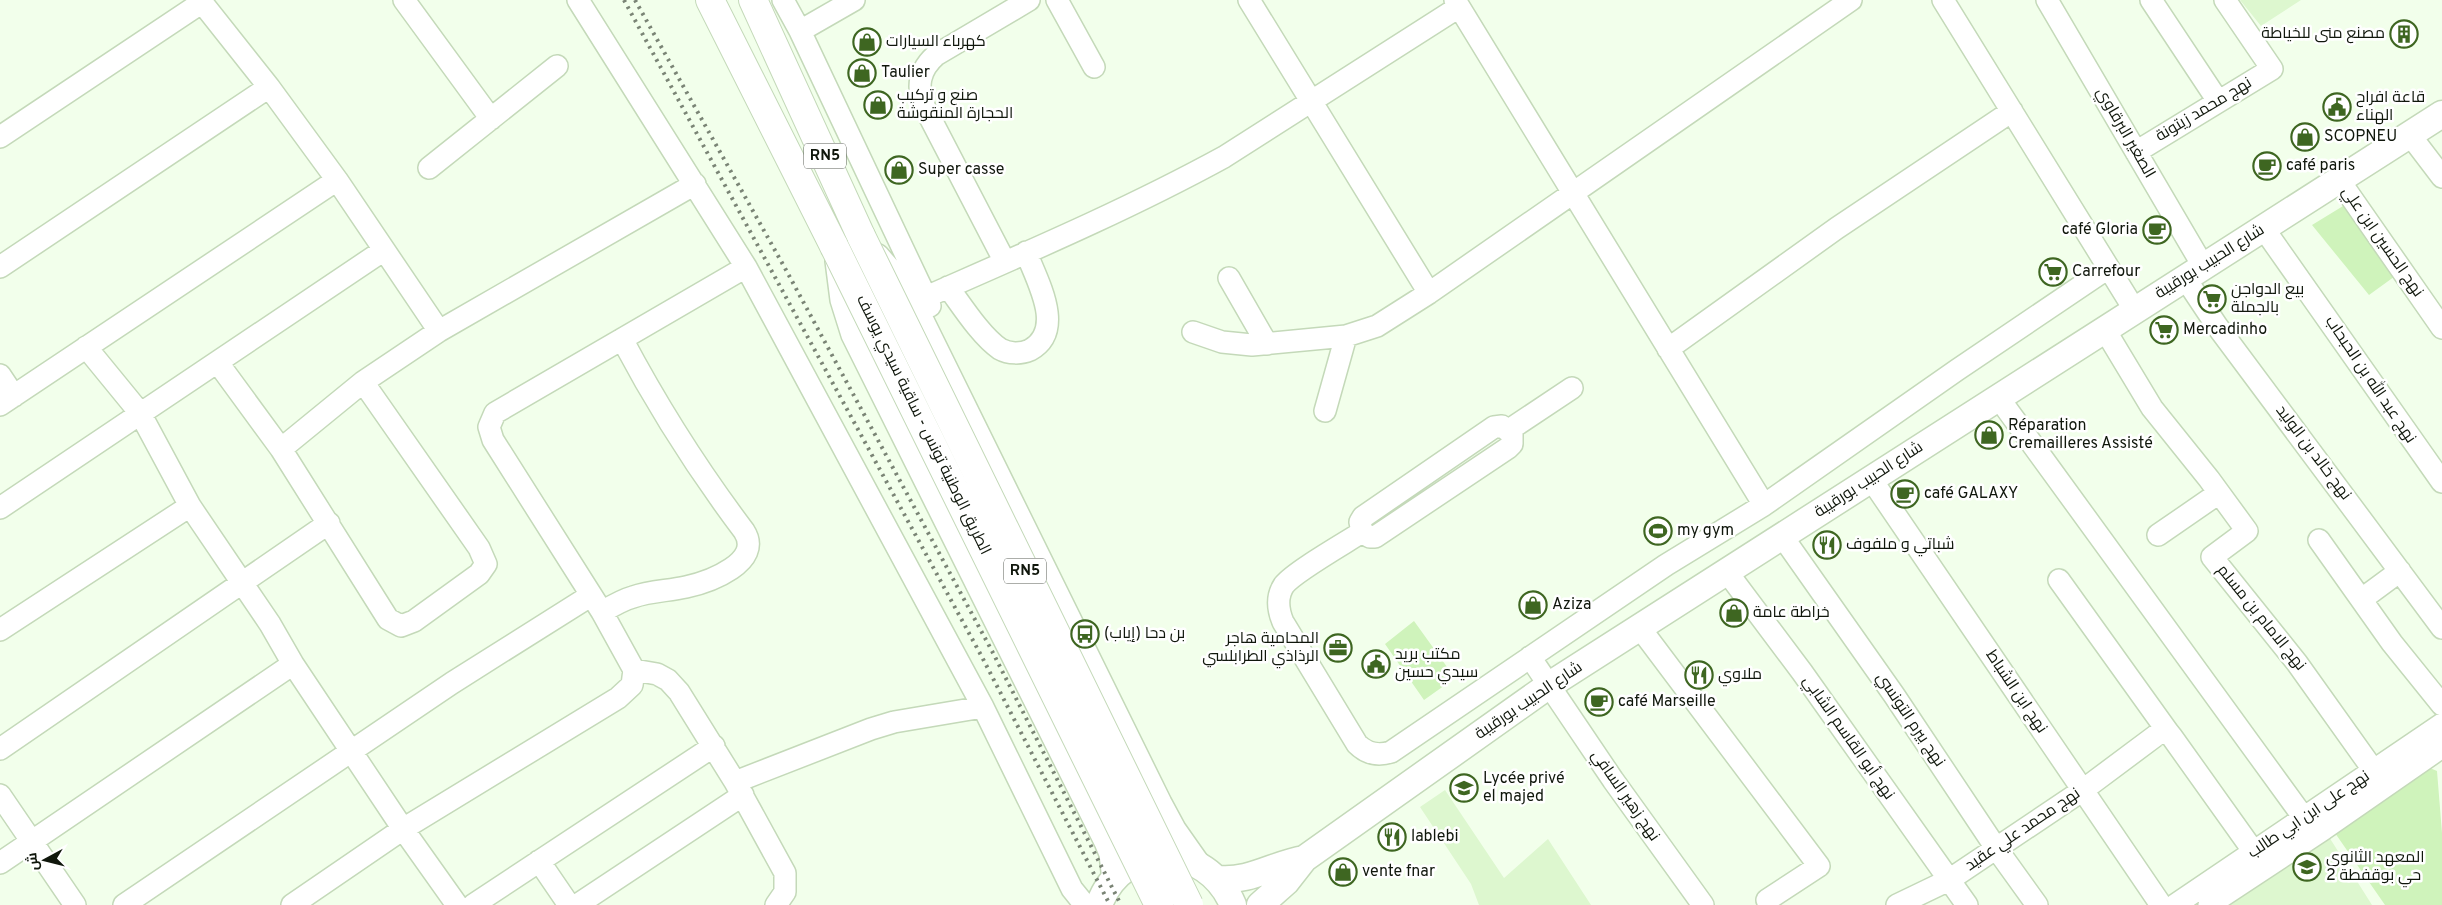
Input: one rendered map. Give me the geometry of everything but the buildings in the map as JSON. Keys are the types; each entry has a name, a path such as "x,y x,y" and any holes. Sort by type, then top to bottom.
{"highway":[{"name":"الطريق الوطنية تونس - ساقية سيدي يوسف","path":"710,0 834,246 1159,905"},
{"name":"الطريق الوطنية تونس - ساقية سيدي يوسف","path":"754,0 861,236 1188,905"}],"main road":[{"name":"شارع الحبيب بورقيبة","path":"1260,905 1286,882 1304,859 1548,686 2105,330 2134,309 2264,229 2442,114"},
{"path":"1099,905 1113,880 1132,866 1154,857 1178,858 1210,873 1233,905"},
{"name":"شارع الحبيب بورقيبة","path":"1210,873 1250,878 1286,863 1304,859"}],"street":[{"path":"404,0 490,119"},
{"path":"578,0 746,268 983,707 1072,889 1086,905"},
{"path":"783,0 800,31 973,392 972,419"},
{"path":"800,31 854,0"},
{"path":"1005,262 925,108 920,97 919,85 927,63 936,55 1029,0"},
{"path":"1057,0 1094,67"},
{"path":"1249,0 1429,293"},
{"path":"1193,332 1207,338 1237,344 1267,344 1346,336 1377,326 1429,293 1850,0"},
{"path":"1943,0 2134,309"},
{"name":"الصغير البرقاوي","path":"2047,0 2136,152 2194,272"},
{"path":"2152,0 2218,101"},
{"name":"نهج محمد زيتونة","path":"2136,152 2272,69 2225,0"},
{"path":"0,137 201,1 269,87 336,180 439,331"},
{"path":"926,297 1108,216 1224,157 1457,3 1764,505"},
{"path":"428,168 557,66"},
{"path":"0,267 269,87"},
{"path":"1668,349 1837,228 2012,111"},
{"path":"2410,135 2442,176"},
{"path":"0,375 7,400 336,180"},
{"name":"نهج الحسين ابن علي","path":"2339,180 2442,328"},
{"path":"281,449 363,382 439,331 695,184"},
{"name":"نهج عبد الله بن الحبحاب","path":"2264,229 2442,482"},
{"path":"861,236 900,280 914,302 1161,803 1175,829 1210,873"},
{"path":"834,246 841,300 852,335 1105,842 1111,861 1113,880"},
{"path":"0,508 384,250"},
{"path":"948,287 993,343 1003,351 1027,352 1041,341 1049,324 1047,312 1026,252"},
{"path":"292,905 403,829 618,698 632,685 634,670 596,604 493,440 489,427 495,413 746,268"},
{"path":"1572,388 1509,430 1513,439 1512,444 1504,451 1380,534 1370,537 1362,532 1290,579 1280,592 1278,607 1283,622 1356,744 1361,749 1379,755 1392,752 1666,566 1764,505 1949,375 2108,268"},
{"name":"نهج خالد بن الوليد","path":"2194,272 2217,326 2442,628"},
{"path":"1229,278 1267,344"},
{"name":"نهج الامام بن مسلم","path":"2105,330 2152,408 2247,532 2212,557 2298,663 2374,771"},
{"path":"1325,412 1346,336"},
{"path":"124,905 352,752 452,682 596,604 687,587 707,581 742,560 748,554 749,538 709,485 677,437 622,340"},
{"path":"86,347 140,414 190,506 403,829 457,905"},
{"path":"218,362 281,449 388,619 401,626 414,621 479,574 486,564 479,548 363,382"},
{"path":"1998,397 2304,818"},
{"name":"نهج ابن الشباط","path":"1871,479 2161,905"},
{"path":"2158,535 2219,493"},
{"path":"0,630 190,506"},
{"path":"0,749 329,523"},
{"name":"نهج بيرم التونسي","path":"1782,536 1894,695 1996,848 2037,905"},
{"path":"2319,540 2392,642 2442,705"},
{"path":"2362,599 2400,571"},
{"name":"نهج أبو القاسم الشابي","path":"1727,572 1802,672 1967,905"},
{"path":"2060,580 2254,852"},
{"path":"1640,628 1819,866 1767,900"},
{"name":"نهج زهير السافي","path":"1530,657 1693,902"},
{"path":"0,862 293,664"},
{"path":"634,670 657,674 668,680 679,692 714,746 785,873 785,892 776,905"},
{"path":"577,905 739,788 871,729 894,722 983,707"},
{"name":"نهج على ابن ابي طالب","path":"2174,905 2442,724"},
{"name":"نهج محمد علي عقيد","path":"1897,905 1948,880 2083,790 2158,734 2168,732"},
{"path":"473,905 714,746"},
{"path":"2209,905 2440,753"},
{"path":"0,795 75,905"},
{"path":"540,861 569,905"}],"shaded area":[{"path":"2240,0 2301,0 2261,26"},
{"path":"2348,203 2398,274 2369,295 2312,225"},
{"path":"1414,621 1455,678 1424,700 1385,644"},
{"path":"2430,768 2437,771 2442,833 2442,905 2385,905 2335,833"},
{"path":"1445,790 1504,878 1548,839 1591,905 1479,905 1471,884 1420,807"},
{"name":"المعهد الثانوي حي بوقفطة 2","path":"2324,829 2372,905 2209,905"}],"railway":[{"path":"624,0 982,657 1110,905"},
{"path":"635,0 786,270 992,651 1121,905"}],"place":[{"name":"مصنع منى للخياطة","path":"2404,34"},
{"name":"كهرباء السيارات","path":"867,42"},
{"name":"Taulier","path":"862,73"},
{"name":"صنع و تركيب الحجارة المنقوشة","path":"878,105"},
{"name":"قاعة افراح الهناء","path":"2337,107"},
{"name":"SCOPNEU","path":"2305,137"},
{"name":"café paris","path":"2267,166"},
{"name":"Super casse","path":"899,170"},
{"name":"café Gloria","path":"2157,230"},
{"name":"Carrefour","path":"2053,272"},
{"name":"بيع الدواجن بالجملة","path":"2212,299"},
{"name":"Mercadinho","path":"2164,330"},
{"name":"Réparation Cremailleres Assisté","path":"1989,435"},
{"name":"café GALAXY","path":"1905,494"},
{"name":"my gym","path":"1658,531"},
{"name":"شباتي و ملفوف","path":"1827,545"},
{"name":"Aziza","path":"1533,605"},
{"name":"خراطة عامة","path":"1734,613"},
{"name":"بن دحا (إياب)","path":"1085,634"},
{"name":"المحامية هاجر الرذاذي الطرابلسي","path":"1338,648"},
{"name":"مكتب بريد سيدي حسين","path":"1376,664"},
{"name":"ملاوي","path":"1699,675"},
{"name":"café Marseille","path":"1599,702"},
{"name":"Lycée privé el majed","path":"1464,788"},
{"name":"lablebi","path":"1392,837"},
{"name":"المعهد الثانوي حي بوقفطة 2","path":"2307,867"},
{"name":"vente fnar","path":"1343,872"}]}
